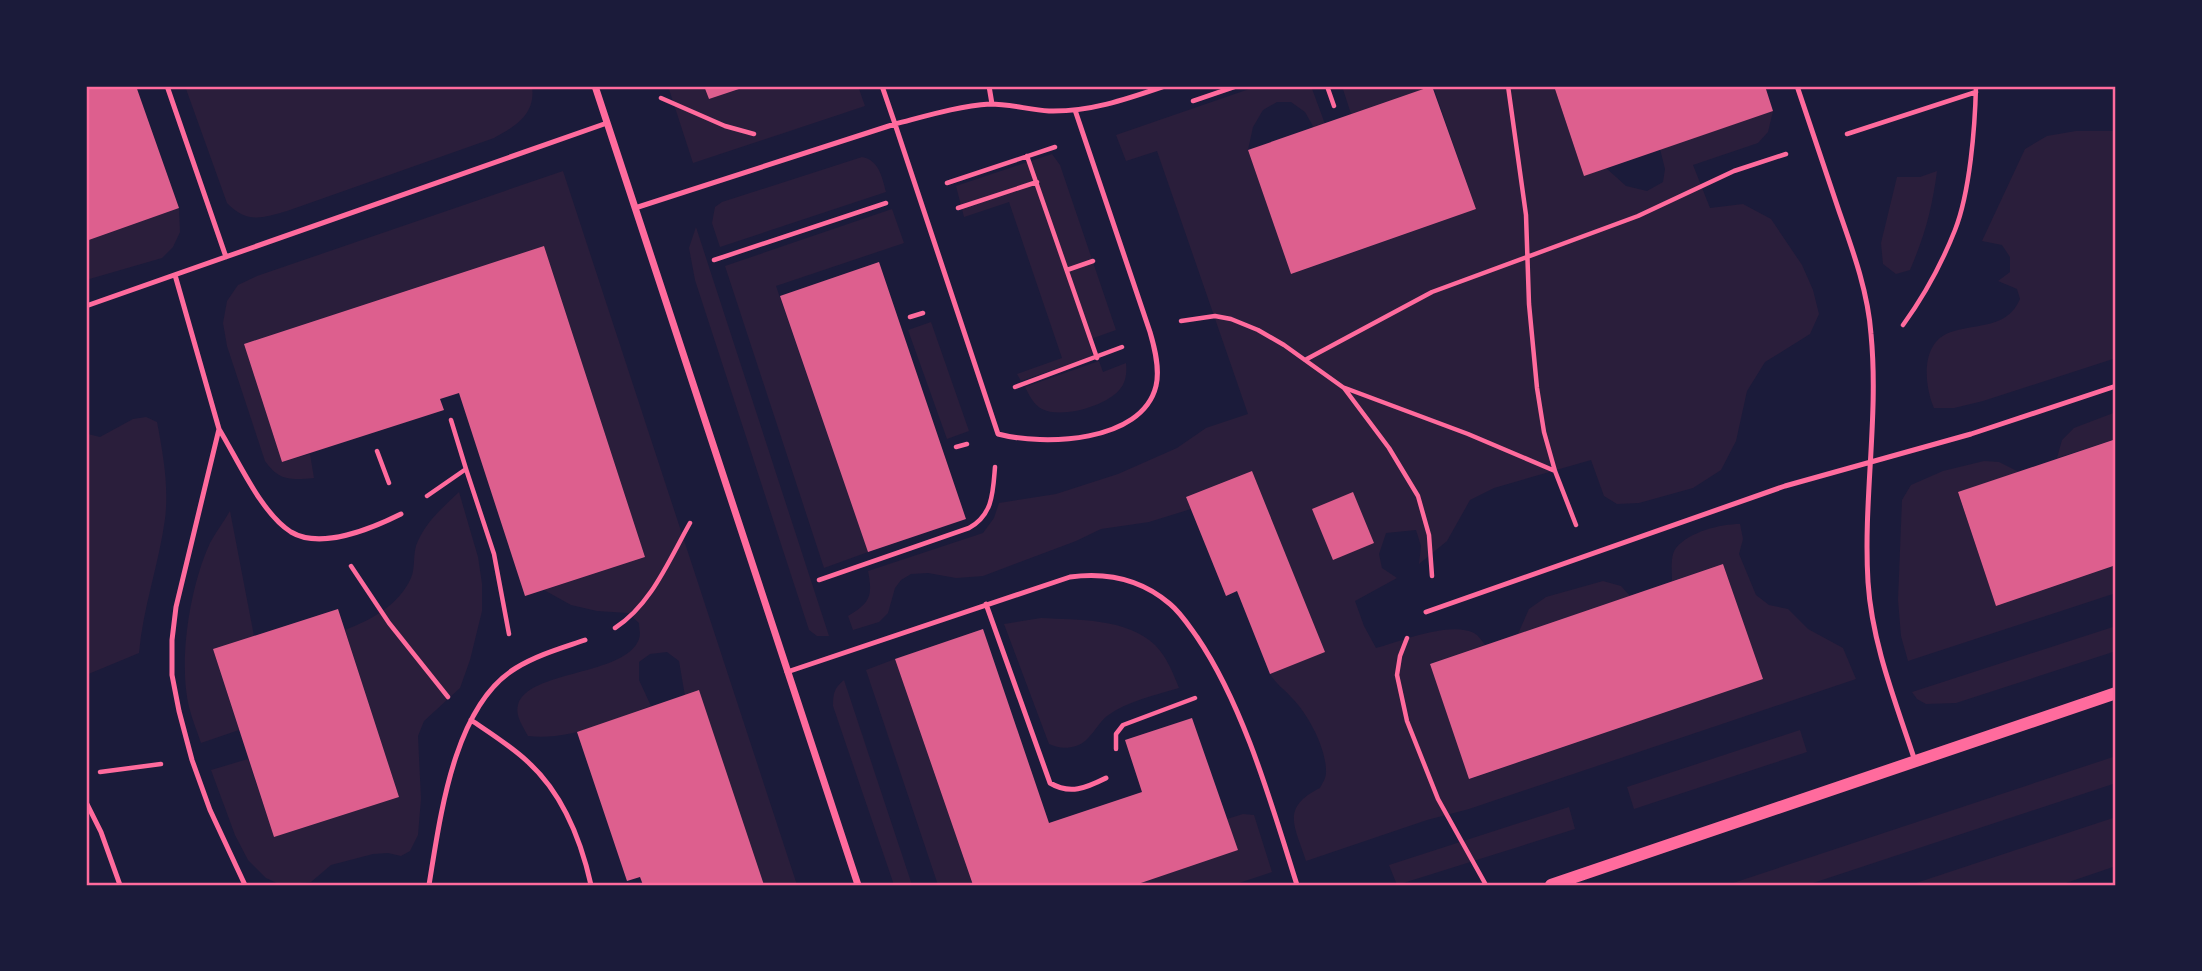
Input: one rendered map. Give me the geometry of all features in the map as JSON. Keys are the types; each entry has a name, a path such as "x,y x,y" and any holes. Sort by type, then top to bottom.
{"street":[{"path":"595,86 858,885"},
{"path":"1551,885 2116,693"}],"lane":[{"path":"167,86 226,257"},
{"path":"882,86 998,434 1015,439 1084,438 1111,429 1134,417 1151,400 1157,384 1157,363 1150,332 1075,110"},
{"path":"989,86 992,104"},
{"path":"635,208 895,124 937,113 992,104 1049,111 1075,110 1101,106 1165,86"},
{"path":"1797,86 1849,240 1864,293 1871,331 1873,364 1866,532 1871,614 1915,762"},
{"path":"86,306 607,123"},
{"path":"175,275 219,429 276,519 293,533 332,537 378,525 401,514"},
{"path":"1426,612 1785,486 1970,434 2116,386"},
{"path":"219,429 185,566 172,640 172,676 192,760 210,810 245,885"},
{"path":"787,672 1070,577 1091,574 1131,582 1152,591 1172,605 1206,650 1226,687 1262,781 1297,885"},
{"path":"986,604 1050,783 1063,790 1076,790 1105,778"},
{"path":"429,885 454,763 471,720 492,687 515,668 585,640"},
{"path":"471,720 528,762 563,805 582,851 591,885"},
{"path":"86,802 101,832 120,885"}],"path":[{"path":"1186,103 1237,86"},
{"path":"1326,86 1334,106"},
{"path":"1508,86 1521,173 1529,256 1529,304 1544,432 1555,471 1587,555"},
{"path":"1305,360 1433,292 1638,216 1734,171 1976,89 1964,195 1956,228 1938,267 1910,315 1873,364"},
{"path":"660,97 725,126 758,135"},
{"path":"714,260 1084,137"},
{"path":"1027,156 1097,358"},
{"path":"927,219 1037,182"},
{"path":"986,397 1097,358 1174,322 1196,317 1231,319 1258,330 1344,388 1468,434 1555,471"},
{"path":"1344,388 1390,448 1418,496 1425,517 1432,557 1432,577 1426,612 1408,636 1397,676 1419,756 1438,799 1486,885"},
{"path":"451,420 494,554 515,668"},
{"path":"377,451 401,514 466,469"},
{"path":"819,580 970,528 987,515 993,491"},
{"path":"585,640 611,631 631,618 645,600 690,523"},
{"path":"332,537 417,660 471,720"},
{"path":"1105,778 1114,768 1116,734 1123,725 1226,687"},
{"path":"96,773 192,760"}],"shaded area":[{"path":"185,86 532,86 532,96 528,112 523,118 494,138 287,211 255,218 241,214 227,203"},
{"path":"668,86 704,86 709,99 749,86 858,86 865,106 693,163"},
{"path":"1258,86 1311,86 1325,124 1314,128 1305,112 1291,102 1277,102 1263,110 1253,127 1248,150 1292,274 1476,209 1433,86 1554,86 1584,175 1606,168 1626,186 1647,191 1663,182 1665,169 1660,149 1773,111 1768,132 1758,143 1693,165 1710,208 1743,204 1771,219 1802,265 1813,290 1819,314 1810,334 1765,362 1747,391 1736,441 1721,470 1693,488 1639,503 1617,504 1604,496 1591,460 1494,488 1470,500 1447,541 1419,564 1421,546 1416,530 1386,533 1379,554 1382,568 1397,578 1355,601 1376,648 1426,633 1452,629 1474,633 1485,645 1430,664 1470,779 1762,679 1723,564 1672,581 1672,559 1676,548 1697,533 1714,527 1740,524 1743,539 1739,554 1756,595 1769,605 1788,609 1808,629 1843,648 1856,679 1306,861 1295,828 1295,811 1299,803 1320,788 1324,781 1326,775 1323,753 1310,722 1270,674 1324,652 1252,471 1186,497 1191,509 1149,522 1101,529 983,576 956,578 928,573 911,574 895,588 888,613 879,622 853,630 848,616 868,598 868,571 983,533 994,518 999,503 1056,494 1118,474 1177,448 1206,428 1248,414 1157,151 1126,161 1116,135"},
{"path":"1342,86 1432,86 1351,114"},
{"path":"2076,131 2116,131 2116,358 1983,401 1954,408 1934,408 1928,388 1927,365 1934,345 1941,337 1951,332 1991,323 2008,316 2020,299 2017,289 1998,281 2010,272 2010,257 2002,245 1982,241 2025,149 2047,136"},
{"path":"1052,154 1060,165 1116,330 1088,340 1093,356 1021,381 1017,374 1062,358 1009,202 964,217 956,186"},
{"path":"862,157 876,165 886,192 720,247 712,223 715,207 722,202"},
{"path":"563,171 797,885 764,885 699,691 685,696 679,661 667,652 650,654 639,662 639,680 651,706 591,728 544,737 528,736 520,721 518,705 525,694 557,678 616,660 630,651 640,637 639,623 628,613 597,611 571,605 544,590 645,557 544,246 244,344 282,462 310,454 314,478 286,478 270,468 265,461 227,346 223,323 227,301 238,285 257,276"},
{"path":"1937,171 1927,222 1910,270 1896,274 1883,264 1881,243 1897,177 1920,177"},
{"path":"179,208 180,232 173,247 162,258 86,280 86,241"},
{"path":"892,209 904,243 776,286 868,552 824,568 725,266"},
{"path":"696,227 829,636 817,636 809,630 695,280 689,248"},
{"path":"931,322 969,431 947,439 908,330"},
{"path":"1099,361 1103,372 1126,363 1126,373 1120,389 1095,405 1072,412 1050,412 1037,405 1025,387"},
{"path":"2116,412 2116,439 2057,458 2062,440 2074,428"},
{"path":"146,417 157,422 165,470 166,507 139,653 86,675 86,430 88,434 100,437 133,419"},
{"path":"1984,461 1999,462 2019,472 1958,493 1996,606 2116,565 2116,593 1908,661 1901,636 1898,600 1902,500 1911,485 1943,471"},
{"path":"459,492 478,557 482,611 460,688 424,721 418,736 421,799 418,835 410,851 401,856 373,854 331,865 311,882 281,885 266,878 248,860 235,835 211,770 248,759 274,837 399,797 345,630 392,604 406,588 411,578 416,545 422,534"},
{"path":"230,511 254,636 213,649 239,730 201,743 190,712 186,689 188,624 203,561 210,543"},
{"path":"1603,581 1621,586 1630,596 1518,634 1529,609 1546,597"},
{"path":"1041,618 1101,622 1144,636 1163,655 1179,688 1123,706 1107,716 1081,744 1065,748 1049,744 1004,624"},
{"path":"2116,626 2116,651 1956,703 1926,704 1912,692"},
{"path":"895,659 973,885 938,885 866,670"},
{"path":"844,680 912,885 894,885 833,706 835,692"},
{"path":"1800,730 1807,752 1634,809 1627,787"},
{"path":"2116,756 2116,783 1807,885 1727,885"},
{"path":"1569,807 1575,829 1397,885 1389,865"},
{"path":"1243,814 1254,815 1272,872 1233,885 1135,885 1237,850 1227,819"},
{"path":"2116,817 2116,866 2060,885 1910,885"}],"building":[{"path":"86,86 136,86 179,208 86,241"},
{"path":"704,86 748,86 709,99"},
{"path":"1432,86 1476,209 1291,274 1248,150"},
{"path":"1554,86 1765,86 1773,111 1584,176"},
{"path":"544,246 645,557 525,596 459,393 440,399 444,410 282,462 244,344"},
{"path":"879,262 966,519 868,552 780,296"},
{"path":"2116,439 2116,565 1996,606 1958,492"},
{"path":"1252,471 1325,652 1270,674 1237,591 1226,596 1186,497"},
{"path":"1353,492 1374,543 1333,560 1312,509"},
{"path":"1723,564 1763,679 1469,779 1430,664"},
{"path":"338,609 399,797 274,837 213,649"},
{"path":"983,629 1049,823 1142,792 1125,740 1192,718 1238,850 1135,885 973,885 895,659"},
{"path":"699,690 764,885 643,885 640,877 627,881 577,732"}]}
